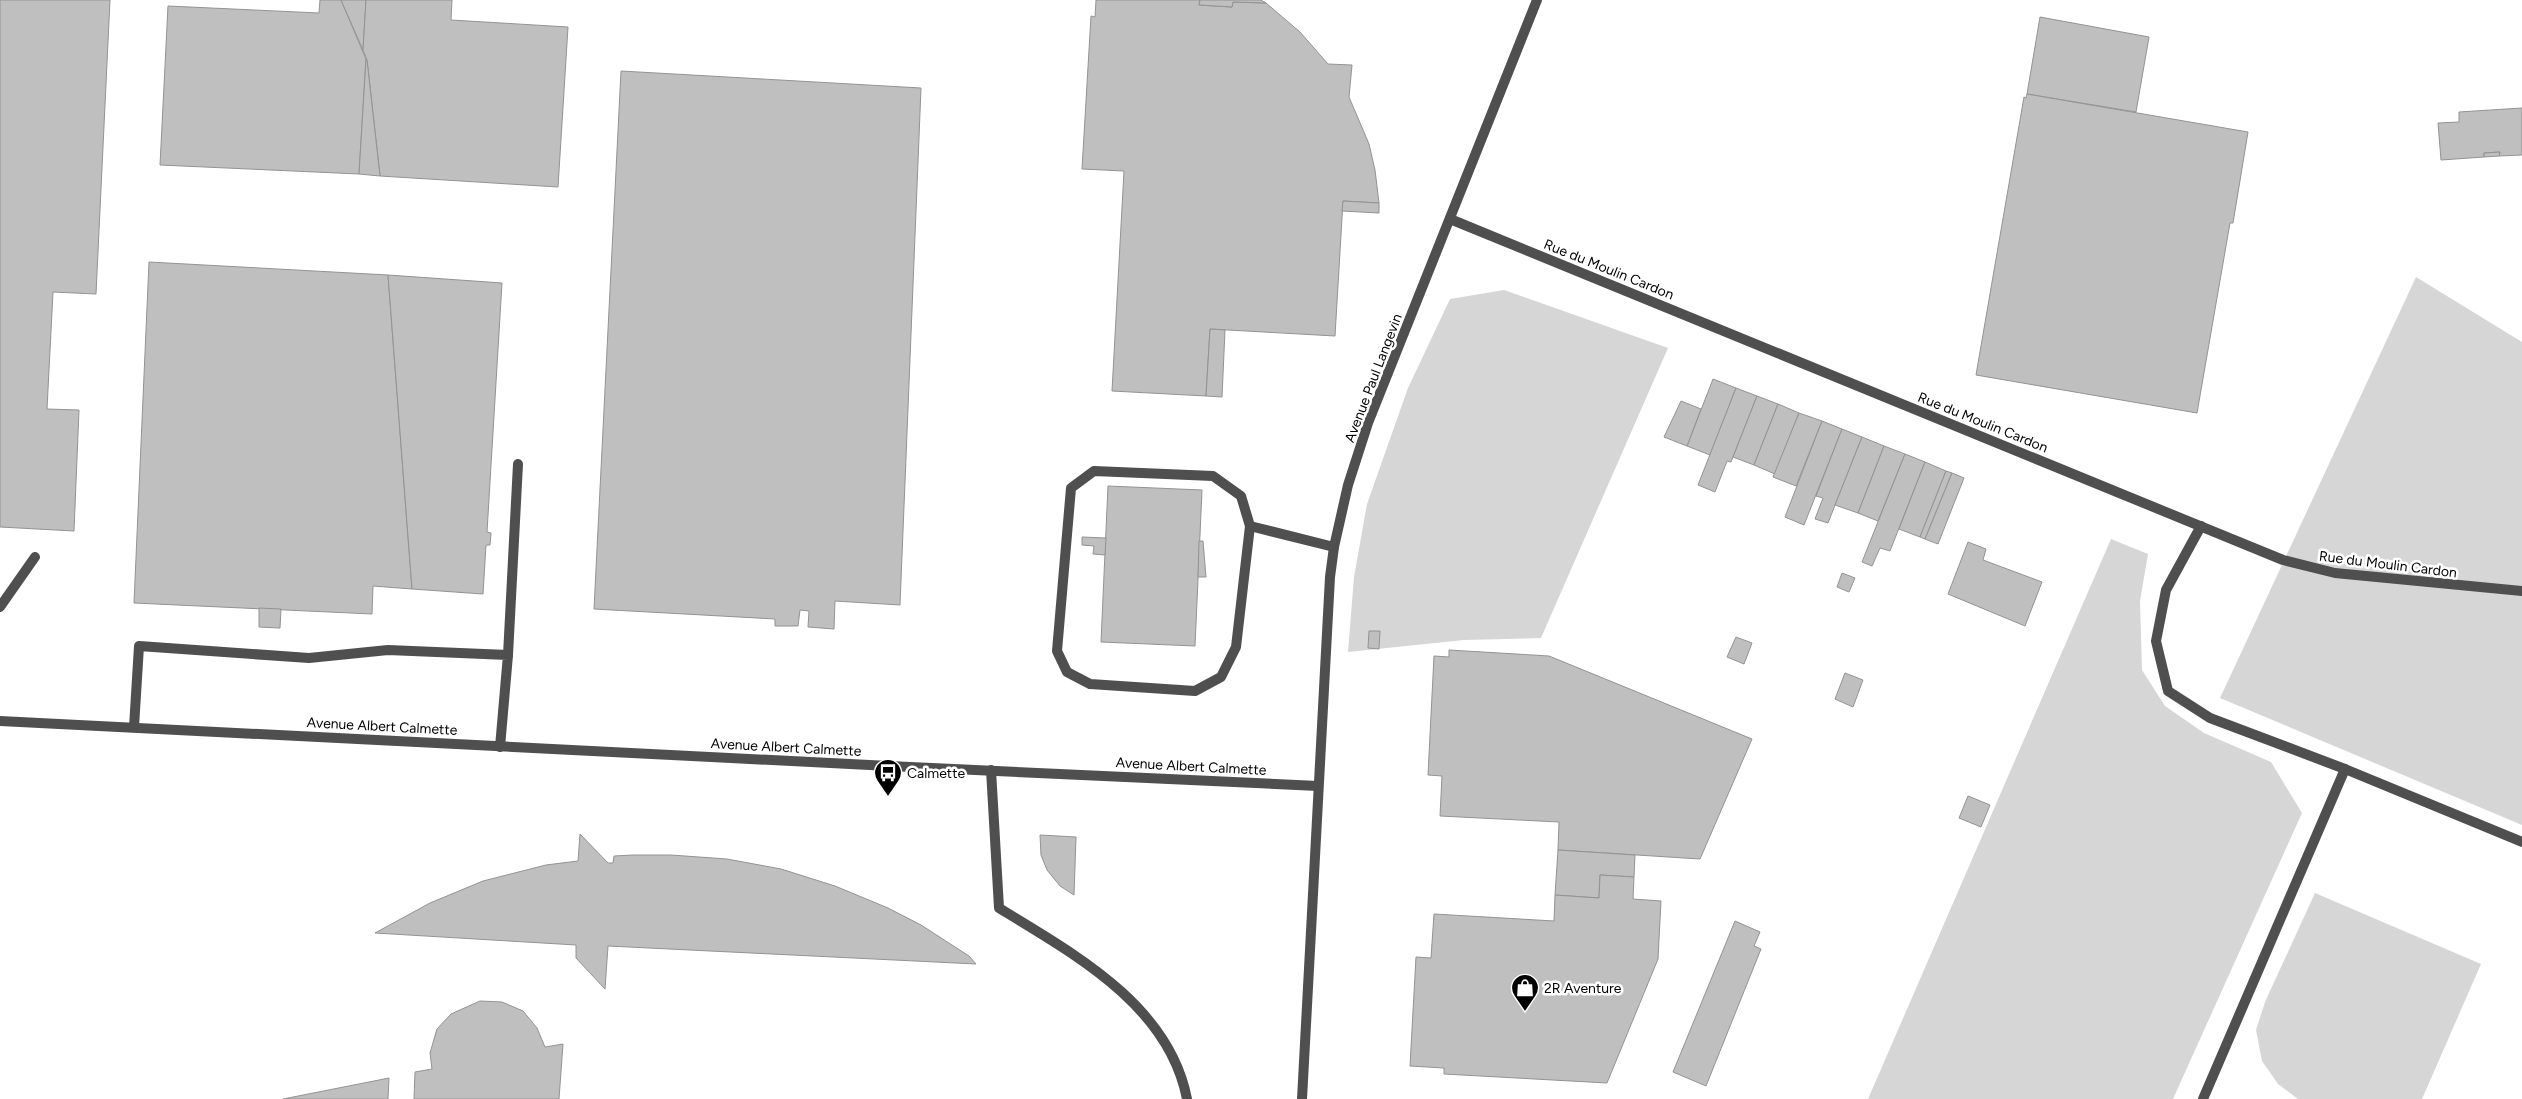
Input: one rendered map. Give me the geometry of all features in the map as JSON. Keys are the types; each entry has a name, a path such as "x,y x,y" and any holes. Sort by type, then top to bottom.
{"street":[{"name":"Avenue Paul Langevin","path":"1318,786 1334,548 1348,485 1368,423 1537,0"},
{"name":"Rue du Moulin Cardon","path":"1450,219 2283,560 2318,570 2410,582 2522,591"},
{"path":"500,747 508,655 518,464"},
{"path":"1094,471 1213,476 1241,496 1250,526 1236,647 1220,677 1194,691 1090,684 1067,672 1057,652 1071,488 1094,471"},
{"path":"1250,526 1334,548"},
{"path":"2201,526 2166,590 2156,641 2168,691 2210,718 2345,769 2522,842"},
{"path":"0,608 35,557"},
{"path":"134,727 139,646 309,658 388,650 508,655"},
{"name":"Avenue Albert Calmette","path":"0,721 1318,786"},
{"path":"2203,1099 2345,769"},
{"path":"991,770 1000,908 1077,958 1126,996 1162,1038 1176,1066 1187,1099"},
{"path":"1302,1099 1318,786"}],"shaded area":[{"path":"2416,277 2522,342 2522,825 2220,698"},
{"path":"1504,290 1668,348 1541,638 1464,640 1348,652 1354,577 1367,504 1408,388 1450,299"},
{"path":"2111,539 2148,554 2140,601 2142,670 2165,706 2204,733 2271,762 2302,813 2173,1099 1868,1099"},
{"path":"2315,893 2481,964 2422,1099 2298,1099 2278,1084 2262,1061 2256,1030 2265,1002"}],"building":[{"path":"0,0 110,0 96,294 53,292 47,409 79,410 74,531 0,527"},
{"path":"320,0 341,0 366,59 359,174 160,165 168,6 319,13"},
{"path":"341,0 366,0 363,50"},
{"path":"366,0 452,0 451,20 568,27 558,187 380,176 367,60 363,50"},
{"path":"1096,0 1200,0 1199,5 1232,7 1233,2 1266,3 1300,32 1328,64 1352,65 1349,97 1369,144 1375,170 1379,203 1343,201 1335,336 1210,329 1206,396 1112,391 1124,171 1082,169 1091,16 1095,17"},
{"path":"1200,0 1261,0 1266,3 1233,2 1232,7 1199,5"},
{"path":"2040,17 2149,37 2136,112 2027,94"},
{"path":"367,60 380,176 359,174"},
{"path":"621,71 921,88 900,605 835,601 834,629 808,627 809,611 800,610 798,626 775,626 775,619 594,609"},
{"path":"2027,94 2248,132 2197,413 1976,375 2024,97 2026,98"},
{"path":"2522,108 2522,155 2499,156 2500,152 2484,153 2484,157 2441,160 2438,123 2459,122 2459,112"},
{"path":"2500,152 2499,156 2484,157 2484,153"},
{"path":"1343,201 1379,203 1379,213 1342,211"},
{"path":"149,262 388,275 412,589 373,586 372,614 134,603"},
{"path":"388,275 502,283 487,532 491,533 490,545 486,545 483,594 412,589"},
{"path":"1210,329 1225,330 1222,397 1206,396"},
{"path":"1713,379 1736,388 1710,455 1687,446"},
{"path":"1736,388 1757,396 1731,462 1727,461 1715,492 1698,485"},
{"path":"1757,396 1778,404 1754,465 1733,457"},
{"path":"1681,401 1701,409 1687,446 1664,437"},
{"path":"1778,404 1799,413 1775,474 1754,465"},
{"path":"1799,413 1822,421 1796,486 1773,477"},
{"path":"1822,421 1842,429 1804,525 1785,517"},
{"path":"1842,429 1862,437 1828,523 1815,519 1823,498 1816,496"},
{"path":"1862,437 1884,446 1858,513 1835,505"},
{"path":"1884,446 1905,454 1878,521 1858,513"},
{"path":"1905,454 1925,462 1890,551 1880,548 1872,566 1862,562"},
{"path":"1925,462 1946,471 1920,537 1899,529"},
{"path":"1946,471 1952,473 1925,539 1920,537"},
{"path":"1952,473 1964,478 1938,544 1925,539"},
{"path":"1108,486 1202,490 1195,646 1101,642"},
{"path":"1082,537 1106,538 1105,555 1093,554 1094,546 1082,545"},
{"path":"1199,541 1203,541 1206,577 1198,577"},
{"path":"1968,542 1986,549 1983,560 2042,582 2025,626 1948,594"},
{"path":"1842,573 1855,578 1849,592 1837,587"},
{"path":"259,608 281,609 280,628 259,627"},
{"path":"1369,631 1380,631 1379,649 1368,648"},
{"path":"1736,637 1752,643 1744,664 1727,657"},
{"path":"1449,650 1549,656 1752,739 1700,859 1558,850 1559,822 1440,816 1442,776 1428,775 1434,656 1449,657"},
{"path":"1845,673 1863,680 1853,707 1835,699"},
{"path":"1968,796 1990,805 1981,827 1959,818"},
{"path":"580,834 608,863 613,863 614,856 633,855 671,855 727,859 781,869 835,886 888,908 921,925 969,956 976,964 608,946 605,989 576,958 576,945 375,933 430,903 483,881 546,865 578,861"},
{"path":"1040,835 1076,837 1074,895 1060,886 1047,870 1041,855"},
{"path":"1558,850 1635,855 1634,877 1600,875 1599,898 1555,895"},
{"name":"2R Aventure","path":"1600,875 1634,877 1633,899 1661,901 1658,959 1607,1083 1444,1074 1444,1068 1410,1066 1416,957 1431,958 1434,914 1554,921 1555,895 1599,898"},
{"path":"1735,921 1760,932 1754,946 1761,949 1706,1086 1673,1072"},
{"path":"480,1001 502,1002 523,1011 537,1028 545,1047 563,1044 559,1099 414,1099 415,1072 432,1069 430,1053 437,1029 451,1014"},
{"path":"389,1078 388,1099 283,1099"}],"place":[{"name":"Calmette","path":"888,797"},
{"name":"2R Aventure","path":"1525,1012"}]}
